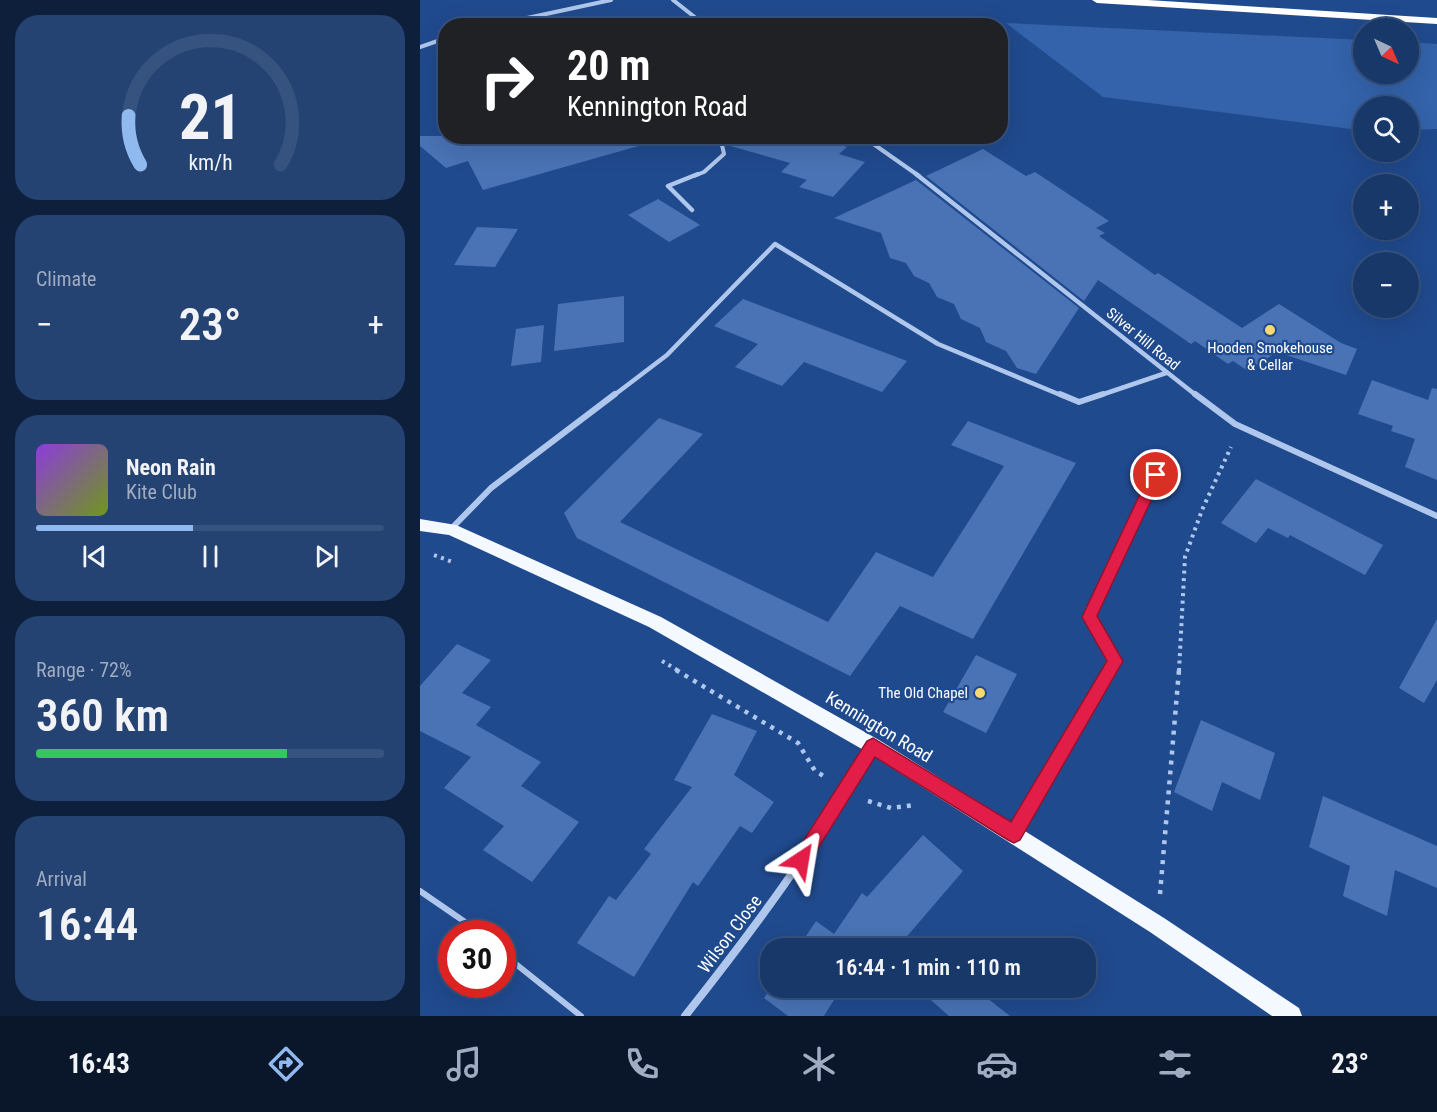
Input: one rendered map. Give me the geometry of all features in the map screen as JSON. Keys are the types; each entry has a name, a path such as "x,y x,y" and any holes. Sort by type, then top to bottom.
{"highway":[{"path":"1097,0 1437,21"}],"main road":[{"name":"Kennington Road","path":"420,525 451,529 655,622 873,746 1157,925 1291,1016"}],"street":[{"path":"527,18 611,0"},
{"path":"673,0 696,18"},
{"path":"420,47 438,41"},
{"path":"692,210 668,186 704,172 724,154 722,144"},
{"name":"Silver Hill Road","path":"873,144 940,191 1166,374 1245,429 1437,516"},
{"path":"451,529 491,488 667,355 775,244 938,344 1079,402 1166,374"},
{"path":"1014,834 1116,661 1089,617 1156,475"},
{"name":"Wilson Close","path":"685,1016 766,913 848,790 873,746"}],"lane":[{"path":"420,891 462,920"},
{"path":"516,965 581,1016"}],"path":[{"path":"1157,925 1178,685 1185,557 1202,510 1232,444 1245,429"}],"shaded area":[{"path":"1008,23 1353,40 1353,84 1419,84 1419,43 1437,44 1437,129 1419,130 1419,96 1353,96 1353,129 1103,97"}],"building":[{"path":"420,136 438,136 438,144 642,145 483,190 468,161 446,168 420,146"},
{"path":"838,144 847,147 839,154 865,162 833,197 799,187 807,180 781,172 790,163 727,145"},
{"path":"983,149 1026,176 1035,172 1109,221 1096,228 1105,233 1099,236 1155,275 1158,273 1242,328 1279,304 1341,343 1357,349 1346,375 1277,352 1248,371 1233,361 1228,364 1195,341 1191,344 1098,280 1084,301 926,176"},
{"path":"916,180 1079,308 1036,374 1017,368 1006,351 986,342 980,328 961,319 954,304 937,297 929,283 914,276 906,263 890,258 881,233 834,218"},
{"path":"658,199 700,225 669,242 628,215"},
{"path":"477,227 518,229 495,267 454,265"},
{"path":"624,296 624,342 554,351 558,304"},
{"path":"743,299 907,361 882,392 804,362 782,386 735,367 758,344 714,326"},
{"path":"544,325 541,362 511,366 516,329"},
{"path":"1372,380 1428,400 1432,388 1437,389 1437,480 1405,467 1415,439 1391,431 1393,426 1358,414"},
{"path":"659,418 703,434 620,522 828,622 876,552 933,577 1004,466 951,445 968,421 1076,463 973,639 900,606 850,676 577,538 564,513"},
{"path":"1256,479 1383,545 1365,575 1290,535 1288,538 1268,528 1256,543 1221,523"},
{"path":"1437,619 1437,680 1424,703 1399,688"},
{"path":"457,644 491,660 462,693 491,707 476,725 541,762 521,786 579,822 532,882 483,850 504,826 444,788 471,757 420,731 420,686"},
{"name":"The Old Chapel","path":"976,655 1017,674 986,733 943,712"},
{"path":"712,714 757,731 734,775 774,802 752,833 740,826 698,886 693,882 634,977 577,943 609,896 616,900 651,854 644,849 692,787 674,780"},
{"path":"1201,720 1275,753 1260,800 1222,782 1212,811 1174,792"},
{"path":"1323,796 1437,846 1437,888 1395,870 1387,916 1343,896 1350,866 1309,847"},
{"path":"923,835 963,871 906,938 805,938 816,921 834,934 862,893 867,897"},
{"path":"764,998 835,998 824,1016 788,1016"},
{"path":"929,998 987,998 1010,1016 949,1016"}],"place":[{"name":"Hooden Smokehouse & Cellar","path":"1270,330"},
{"name":"The Old Chapel","path":"980,693"}],"route":[{"path":"801,860 848,790 873,746 1014,834 1116,661 1089,617 1156,475"}]}
